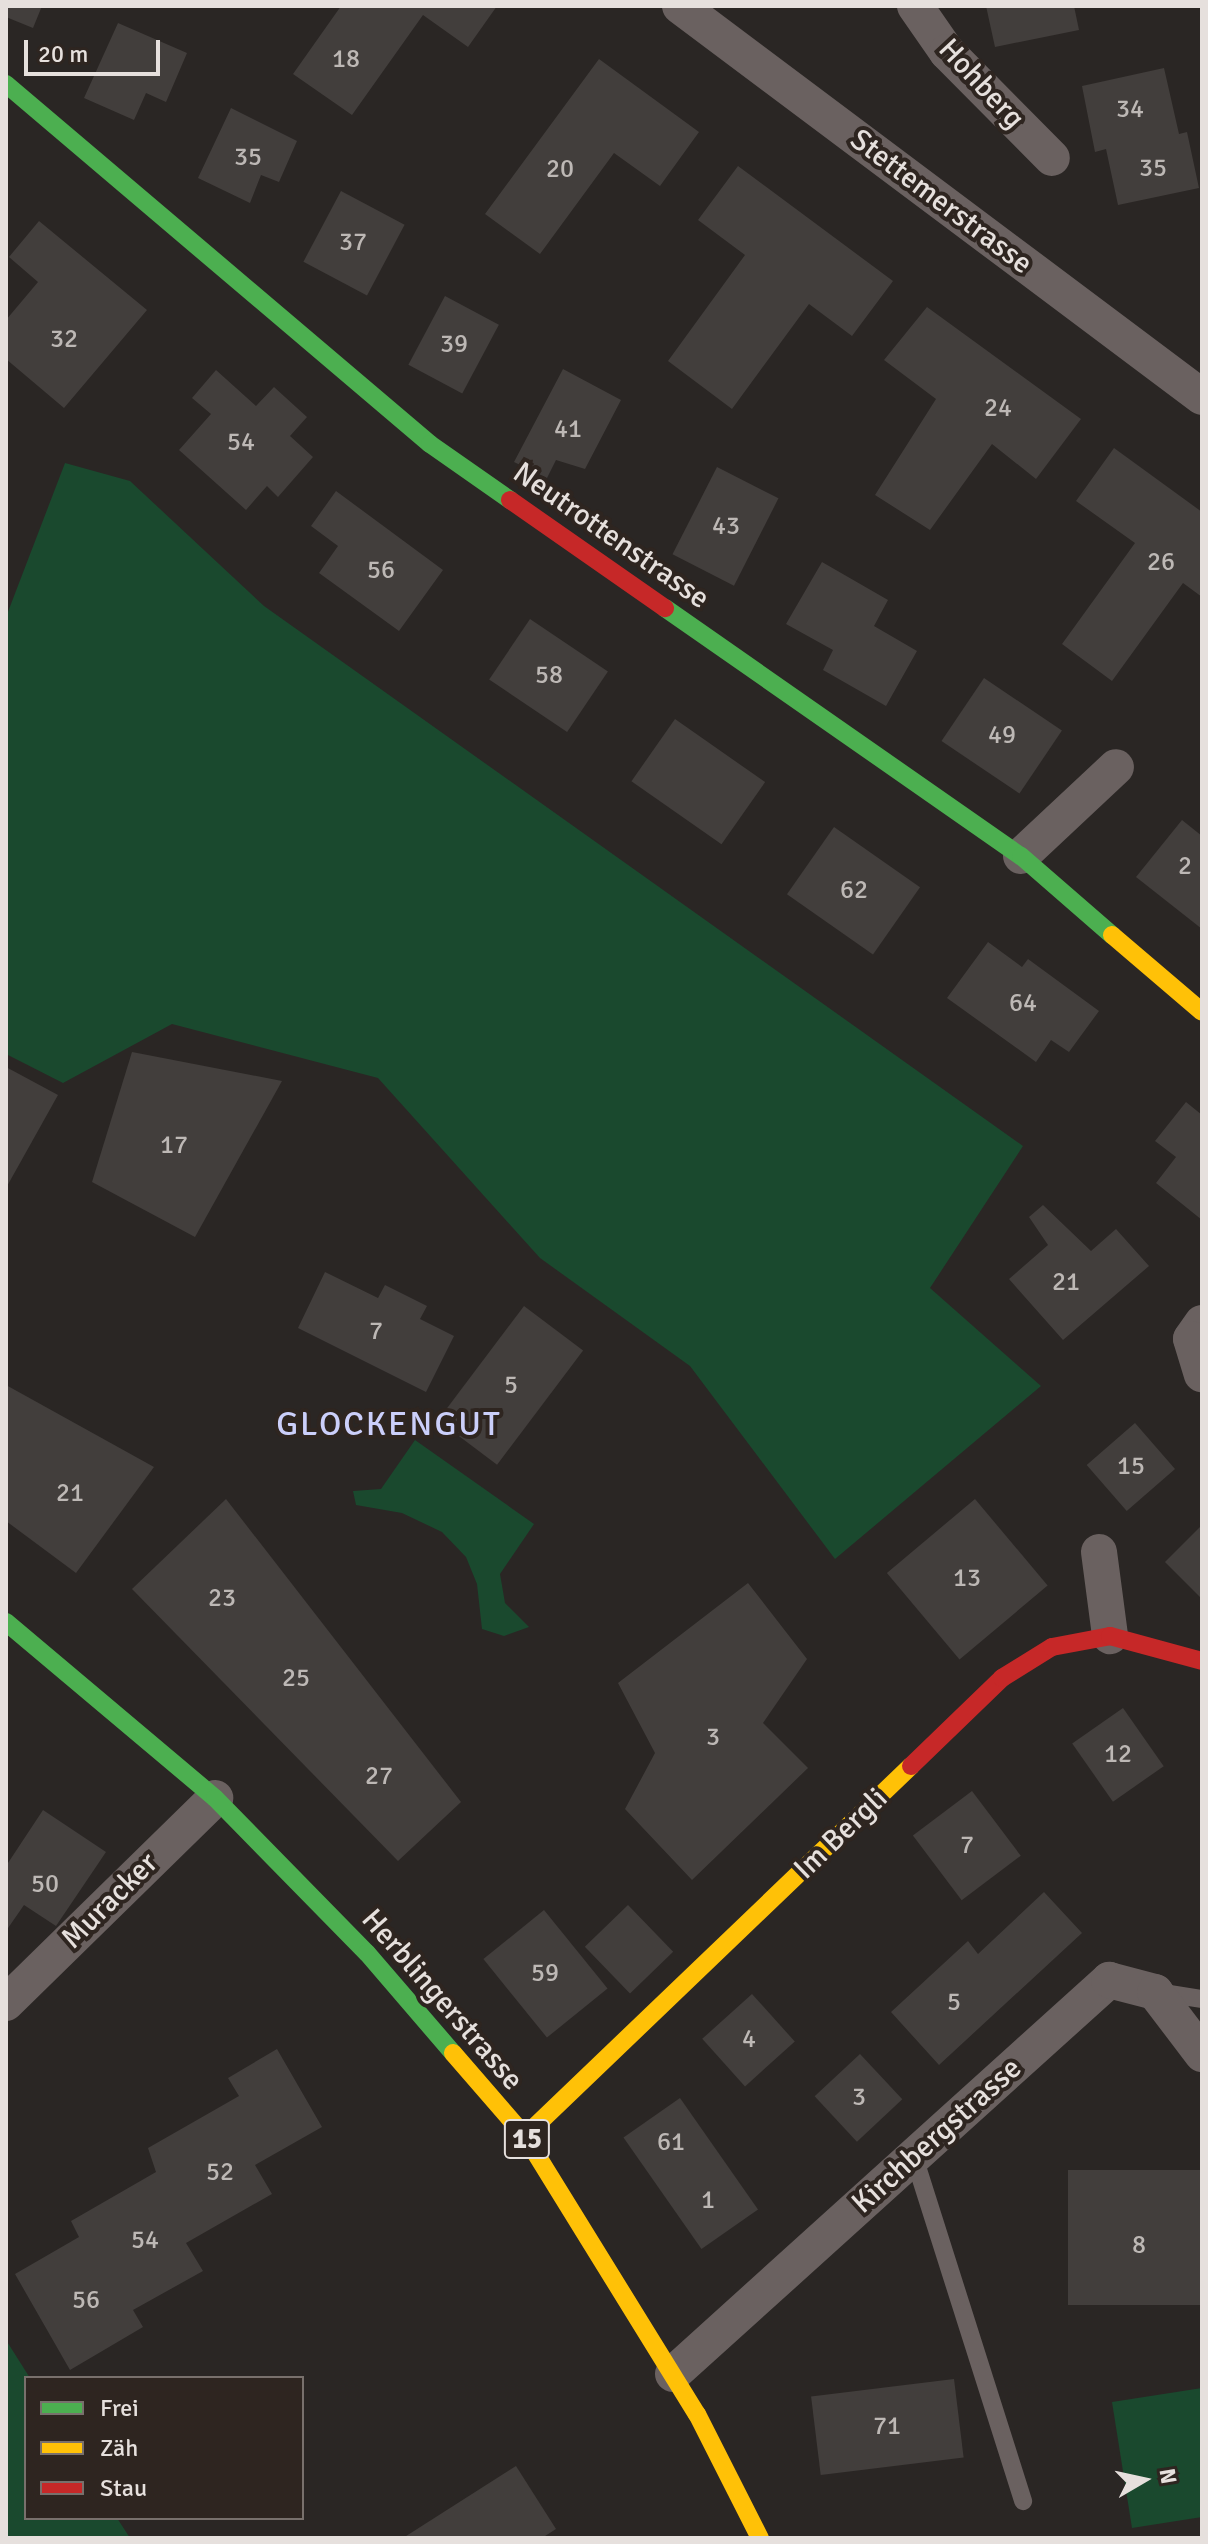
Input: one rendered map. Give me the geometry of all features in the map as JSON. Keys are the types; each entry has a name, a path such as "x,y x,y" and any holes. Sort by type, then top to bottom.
{"street":[{"name":"Stettemerstrasse","path":"680,6 1202,397"},
{"name":"Hohberg","path":"915,6 947,52 1052,158"},
{"name":"Neutrottenstrasse","path":"6,84 430,444 1021,856 1202,1012"},
{"path":"1021,856 1116,767"},
{"path":"1202,1323 1191,1339 1202,1374"},
{"path":"1099,1552 1110,1636"},
{"name":"Herblingerstrasse","path":"6,1622 215,1798 367,1953 525,2136 673,2374 760,2538"},
{"name":"Im Bergli","path":"525,2136 1002,1678 1052,1647 1110,1636 1202,1661"},
{"name":"Muracker","path":"6,2003 215,1798"},
{"name":"Kirchbergstrasse","path":"673,2374 1109,1980 1155,1992"},
{"path":"1155,1992 1202,2054"}],"lane":[{"path":"1155,1992 1202,1999"},
{"path":"914,2157 1023,2501"}],"green space":[{"path":"65,463 130,481 264,606 1023,1146 930,1288 1041,1386 835,1559 690,1366 540,1258 378,1078 172,1024 63,1083 6,1054 6,617"},
{"path":"415,1440 534,1524 500,1574 505,1603 529,1627 504,1636 482,1629 477,1584 466,1557 442,1532 402,1513 356,1505 353,1491 381,1489"},
{"path":"6,2340 29,2376 24,2376 24,2520 118,2520 130,2538 6,2538"},
{"path":"1202,2388 1202,2517 1132,2528 1112,2402"}],"building":[{"path":"6,6 42,6 33,28 6,17"},
{"path":"341,6 497,6 468,47 423,15 352,115 293,74"},
{"path":"986,6 1074,6 1079,30 995,47"},
{"path":"118,23 187,53 166,102 146,93 134,120 84,98"},
{"path":"599,59 699,132 660,186 614,153 540,254 485,214"},
{"path":"1164,68 1179,134 1187,132 1199,188 1118,205 1106,149 1095,152 1082,86"},
{"path":"231,108 297,141 279,182 261,175 250,203 198,178"},
{"path":"738,166 893,281 852,336 809,304 732,409 668,361 745,255 698,220"},
{"path":"341,191 405,225 367,295 303,262"},
{"path":"39,221 147,310 64,408 6,359 6,320 38,282 9,257"},
{"path":"445,296 499,325 462,394 408,365"},
{"path":"927,307 1081,419 1036,479 992,444 930,530 875,495 936,399 884,360"},
{"path":"563,369 621,400 585,469 556,460 547,478 514,462"},
{"path":"216,370 256,406 274,387 307,417 290,436 313,457 278,497 267,486 246,510 179,450 211,414 192,398"},
{"path":"1114,448 1202,512 1202,597 1183,583 1112,681 1062,644 1135,543 1076,501"},
{"path":"717,467 778,498 734,586 673,554"},
{"path":"336,491 443,570 399,631 319,573 338,546 311,526"},
{"path":"822,562 888,600 874,626 917,651 886,706 823,670 833,650 786,624"},
{"path":"530,619 608,672 567,732 489,680"},
{"path":"984,678 1062,731 1019,794 942,741"},
{"path":"675,719 765,782 722,844 631,781"},
{"path":"1182,820 1202,836 1202,929 1136,877"},
{"path":"834,827 920,887 873,954 787,894"},
{"path":"988,942 1022,967 1028,959 1099,1011 1069,1052 1051,1040 1036,1062 947,998"},
{"path":"132,1052 282,1081 195,1237 92,1182"},
{"path":"6,1067 58,1095 6,1188"},
{"path":"1186,1102 1202,1115 1202,1220 1156,1183 1176,1157 1155,1141"},
{"path":"1043,1205 1091,1251 1116,1229 1149,1266 1063,1340 1009,1279 1048,1245 1029,1217"},
{"path":"325,1272 378,1298 385,1285 427,1306 420,1319 454,1336 426,1392 298,1328"},
{"path":"524,1306 583,1351 497,1465 438,1420"},
{"path":"6,1385 154,1467 76,1573 6,1521"},
{"path":"1135,1423 1175,1469 1127,1511 1087,1465"},
{"path":"226,1499 461,1802 398,1861 132,1589"},
{"path":"975,1499 1048,1586 960,1659 887,1573"},
{"path":"1202,1525 1202,1599 1165,1562"},
{"path":"748,1583 807,1659 763,1723 808,1768 692,1880 625,1809 655,1753 618,1683"},
{"path":"1123,1708 1164,1766 1113,1802 1072,1744"},
{"path":"972,1791 1021,1856 962,1900 913,1836"},
{"path":"43,1810 106,1852 56,1926 24,1905 6,1931 6,1866"},
{"path":"1044,1892 1082,1933 939,2065 891,2012 968,1941 978,1954"},
{"path":"628,1905 673,1952 630,1993 585,1947"},
{"path":"544,1910 608,1988 547,2038 483,1959"},
{"path":"752,1994 795,2042 745,2086 702,2039"},
{"path":"277,2049 322,2127 255,2165 272,2194 186,2243 203,2271 133,2310 143,2327 70,2370 15,2274 79,2237 71,2221 156,2172 148,2148 239,2096 228,2078"},
{"path":"860,2054 902,2099 857,2142 815,2096"},
{"path":"680,2098 758,2209 701,2249 623,2138"},
{"path":"1068,2170 1202,2170 1202,2305 1068,2305"},
{"path":"954,2379 964,2457 821,2475 811,2397"},
{"path":"516,2466 556,2529 542,2538 403,2538"}],"traffic: fast":[{"path":"6,84 430,444 510,500"},
{"path":"665,608 1021,856 1112,935"},
{"path":"6,1622 215,1798 367,1953 453,2053"}],"traffic: slow":[{"path":"1112,935 1202,1012"},
{"path":"525,2136 911,1766"},
{"path":"453,2053 525,2136 697,2414 760,2538"}],"traffic: jam":[{"path":"510,500 665,608"},
{"path":"911,1766 1002,1678 1052,1647 1110,1636 1202,1661"}],"district":[{"name":"GLOCKENGUT","path":"389,1425"}]}
